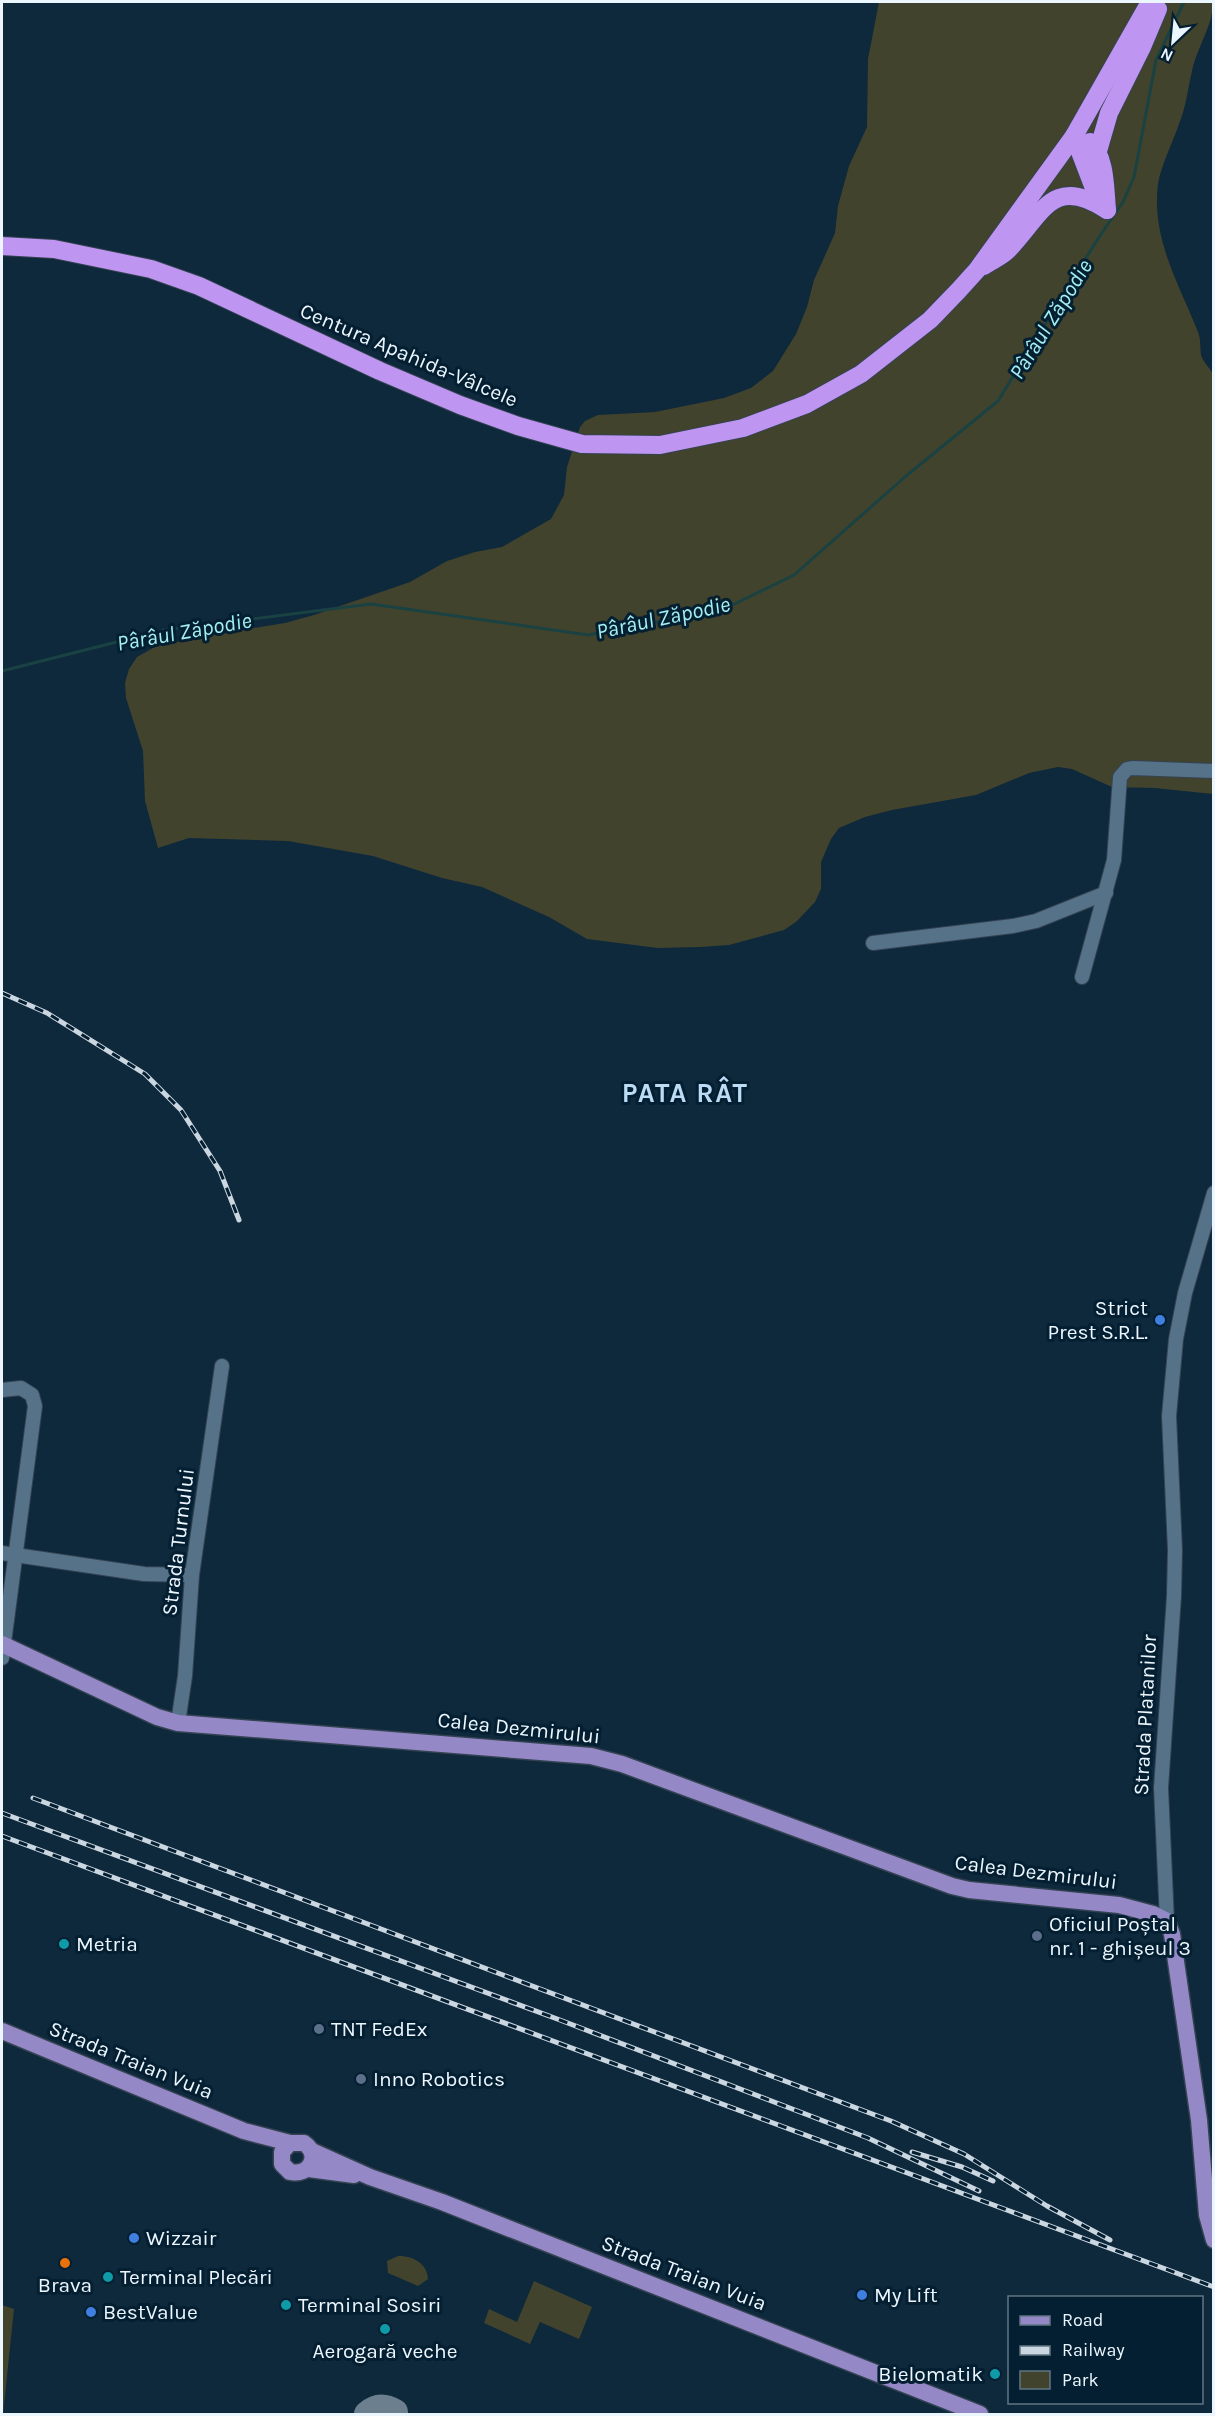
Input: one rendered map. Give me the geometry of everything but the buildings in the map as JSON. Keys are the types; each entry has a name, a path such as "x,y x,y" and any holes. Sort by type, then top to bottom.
{"highway":[{"name":"Centura Apahida-Vâlcele","path":"2,246 54,249 151,269 199,286 380,371 460,405 518,426 582,444 660,445 743,428 807,404 861,374 930,320 977,270 1074,136 1150,2"},
{"path":"1098,151 1109,113 1142,47 1161,2"},
{"path":"1074,136 1092,143 1098,151 1107,210"},
{"path":"1074,136 1095,191 1107,210"},
{"path":"977,270 1006,252 1042,210 1054,200 1065,195 1079,196 1107,210"}],"main road":[{"name":"Calea Dezmirului","path":"2,1649 157,1717 178,1723 591,1756 622,1764 952,1886 969,1890 1119,1905 1153,1914 1167,1921"},
{"name":"Strada Platanilor","path":"1167,1921 1172,1934 1198,2109 1207,2215 1214,2240"},
{"name":"Strada Traian Vuia","path":"2,2031 244,2131 290,2143 304,2143 312,2151 369,2177 442,2202 980,2415"},
{"name":"Strada Traian Vuia","path":"244,2131 281,2158 282,2164 290,2172 303,2172 309,2169 369,2177"},
{"path":"281,2158 285,2146 290,2143"},
{"path":"309,2169 313,2157 312,2151"}],"street":[{"path":"1082,977 1106,893 1116,844 1118,783 1123,772 1139,768 1214,771"},
{"path":"873,943 1013,926 1036,921 1106,893"},
{"name":"Strada Platanilor","path":"1167,1921 1161,1788 1175,1550 1169,1416 1176,1339 1185,1293 1214,1193"},
{"name":"Strada Turnului","path":"178,1723 185,1676 192,1575 222,1366"},
{"path":"2,1390 21,1388 32,1395 35,1406 8,1555 2,1649"},
{"path":"8,1555 144,1574 192,1575"}],"green space":[{"path":"879,2 1213,2 1210,20 1194,62 1181,118 1164,161 1158,184 1157,204 1168,260 1198,332 1202,358 1213,374 1213,794 1155,788 1112,787 1072,769 1058,767 1029,773 976,795 865,817 839,828 831,839 821,862 821,889 815,902 796,922 784,930 729,945 700,947 658,948 587,939 549,917 482,887 442,878 373,856 288,841 189,838 158,848 145,801 143,751 126,698 125,683 129,669 137,657 162,643 190,641 216,634 285,623 314,615 410,582 447,561 475,552 502,547 551,519 564,495 567,467 580,427 585,421 598,415 655,412 724,398 751,388 773,371 796,334 807,307 814,280 835,233 838,206 849,166 867,127 868,59"},
{"path":"398,2256 409,2257 422,2265 428,2279 418,2286 388,2273 387,2261"},
{"path":"534,2281 592,2307 579,2339 540,2322 530,2344 484,2323 489,2309 517,2322"},
{"path":"2,2305 14,2309 3,2414 2,2414"}],"waterway":[{"name":"Pârâul Zăpodie","path":"2,671 164,630 371,604 588,635 722,610 794,575 906,476 998,401 1097,240 1123,202 1134,177 1156,60 1184,2"}],"taxiway":[{"path":"367,2414 374,2409 381,2408 391,2410 395,2414"}],"railway":[{"path":"2,993 47,1013 145,1074 181,1110 220,1171 239,1220"},
{"path":"33,1798 891,2121 964,2154 1047,2206 1110,2240"},
{"path":"2,1813 560,2020 868,2138 979,2191"},
{"path":"2,1836 1214,2287"},
{"path":"912,2152 962,2167 993,2181"}],"place":[{"name":"Strict Prest S.R.L.","path":"1160,1320"},
{"name":"Oficiul Poștal nr. 1 - ghișeul 3","path":"1037,1936"},
{"name":"Metria","path":"64,1944"},
{"name":"TNT FedEx","path":"319,2029"},
{"name":"Inno Robotics","path":"361,2079"},
{"name":"Wizzair","path":"134,2238"},
{"name":"Brava","path":"65,2263"},
{"name":"Terminal Plecări","path":"108,2277"},
{"name":"My Lift","path":"862,2295"},
{"name":"Terminal Sosiri","path":"286,2305"},
{"name":"BestValue","path":"91,2312"},
{"name":"Aerogară veche","path":"385,2329"},
{"name":"Bielomatik","path":"995,2374"}],"district":[{"name":"PATA RÂT","path":"685,1093"}]}
